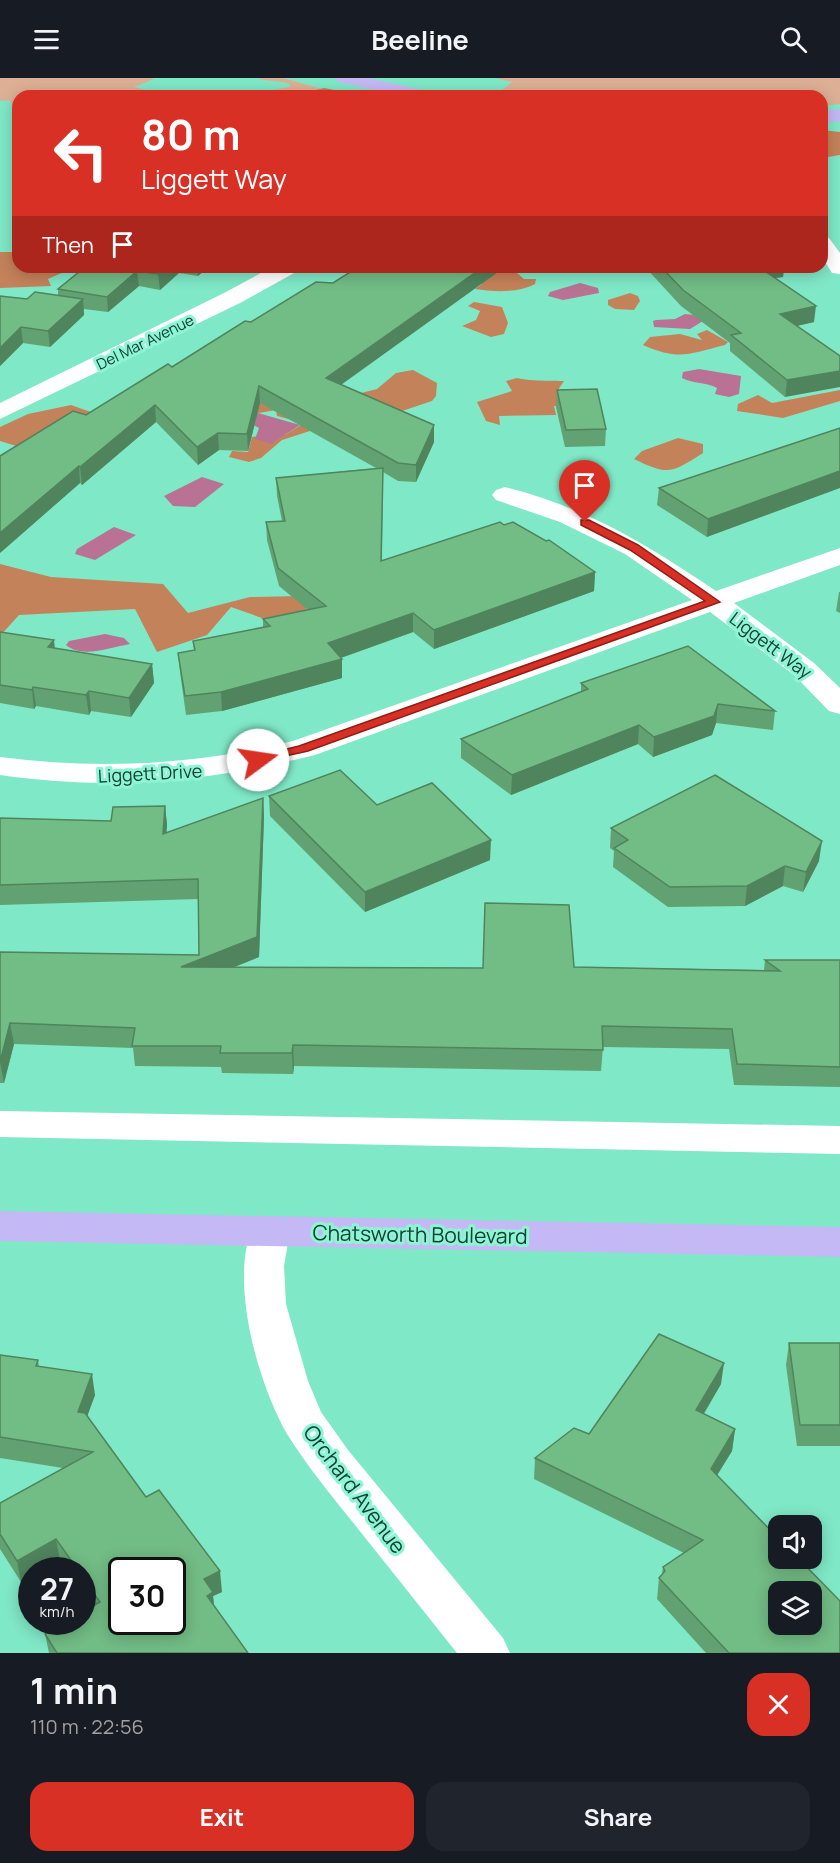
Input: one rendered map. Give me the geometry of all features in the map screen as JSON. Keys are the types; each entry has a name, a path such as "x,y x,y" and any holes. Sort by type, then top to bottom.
{"main road":[{"path":"344,78 399,90"},
{"name":"Chatsworth Boulevard","path":"0,1226 840,1242"}],"street":[{"path":"828,251 840,268"},
{"name":"Del Mar Avenue","path":"0,412 232,298 277,273"},
{"name":"Liggett Way","path":"505,495 569,516 611,535 714,602 817,679 840,705"},
{"name":"Liggett Drive","path":"0,766 84,775 150,776 194,772 255,761 304,748 840,556"},
{"path":"0,1124 840,1140"},
{"name":"Orchard Avenue","path":"270,1231 264,1266 265,1304 286,1381 297,1408 332,1463 486,1653"}],"shaded area":[{"path":"0,78 154,79 134,87 145,90 12,90 12,104 9,100 0,101"},
{"path":"257,78 283,78 322,89 272,90 290,87 290,84"},
{"path":"495,78 840,78 840,104 828,105 828,90 502,90 512,82"},
{"path":"828,131 840,132 840,155 828,157"},
{"path":"0,252 12,252 12,273 62,273 48,279 51,286 0,288"},
{"path":"517,273 524,279 536,279 535,284 529,287 498,291 475,289 482,284 440,274"},
{"path":"580,283 598,288 599,293 563,300 548,296 550,292"},
{"path":"630,293 638,296 640,301 634,310 615,309 608,305 608,300"},
{"path":"474,302 502,307 508,323 504,334 491,337 462,326 476,320 480,311 468,306"},
{"path":"685,314 695,315 703,321 690,329 654,327 653,321 675,319"},
{"path":"707,330 728,342 725,345 684,354 666,353 643,345 650,337 680,334 702,340 697,334"},
{"path":"699,369 741,376 739,394 729,397 715,394 717,388 682,378 683,372"},
{"path":"413,370 437,383 436,396 432,401 396,413 313,430 282,440 261,458 249,462 229,457 232,451 248,452 252,437 277,433 285,435 304,423 277,416 276,410 259,413 250,409 253,401 357,394 377,389 396,373"},
{"path":"517,378 564,381 558,390 571,406 554,406 556,415 499,416 500,425 486,421 477,402 512,391 506,381"},
{"path":"840,390 840,401 783,418 737,411 738,404 758,395 772,403"},
{"path":"71,405 102,416 29,450 0,441 0,427 28,414"},
{"path":"258,413 300,425 271,444 255,439 259,428 246,421"},
{"path":"678,438 703,444 703,453 684,465 670,470 655,468 634,459 642,451"},
{"path":"202,477 224,484 195,507 173,506 164,496"},
{"path":"114,527 136,535 95,560 75,554 77,549"},
{"path":"0,564 51,577 163,584 188,613 250,597 301,596 312,624 279,624 231,607 207,635 157,652 135,609 19,615 0,636"},
{"path":"105,634 124,638 130,644 88,652 66,645 69,641"}],"building":[{"path":"78,273 135,273 107,297 58,289"},
{"path":"349,273 475,273 326,378 434,425 416,465 398,463 259,386 247,434 218,433 197,447 155,405 0,533 0,456 73,411 86,415 168,364 172,367 245,321 251,322 316,282 333,283"},
{"path":"667,273 768,273 816,306 780,314 840,356 840,371 787,380 731,335 741,333 683,290"},
{"path":"35,292 83,299 48,331 21,327 0,348 0,296 27,299"},
{"path":"597,389 606,429 566,430 557,390"},
{"path":"840,428 840,471 708,519 659,488"},
{"path":"383,468 381,561 500,522 504,525 513,522 546,541 549,540 595,572 434,630 413,613 328,643 342,659 221,692 185,696 178,653 195,650 193,641 270,626 263,619 326,606 278,568 266,522 285,521 276,478"},
{"path":"0,632 54,640 48,647 152,664 129,698 89,691 86,695 33,687 32,690 0,685"},
{"path":"688,646 775,711 718,704 714,716 654,737 639,725 512,775 461,739 588,689 581,683"},
{"path":"340,770 377,805 432,783 491,840 365,892 269,796"},
{"path":"715,775 822,841 806,872 785,866 747,886 670,887 614,848 628,840 611,828"},
{"path":"263,798 257,937 181,967 483,968 485,903 569,905 574,967 780,971 765,960 840,960 840,1067 737,1064 732,1029 602,1026 603,1050 293,1045 292,1053 220,1053 221,1046 132,1046 135,1028 10,1023 0,1062 0,952 199,955 198,879 0,885 0,818 111,821 113,807 165,806 163,834"},
{"path":"659,1334 724,1363 696,1410 735,1429 711,1469 768,1528 768,1569 809,1569 820,1581 768,1581 768,1635 822,1635 822,1583 840,1601 840,1653 729,1653 659,1578 665,1571 663,1567 703,1540 535,1458 574,1428 589,1434"},
{"path":"789,1343 840,1343 840,1425 800,1425"},
{"path":"0,1355 38,1360 36,1366 92,1374 78,1412 85,1413 146,1497 159,1490 220,1571 204,1579 213,1592 207,1596 248,1653 57,1653 46,1635 96,1635 96,1604 100,1602 96,1596 96,1557 69,1557 56,1539 24,1557 18,1557 17,1561 0,1534 0,1503 93,1452 0,1437"}],"route":[{"path":"258,760 304,748 714,602 634,548 585,522"}]}
